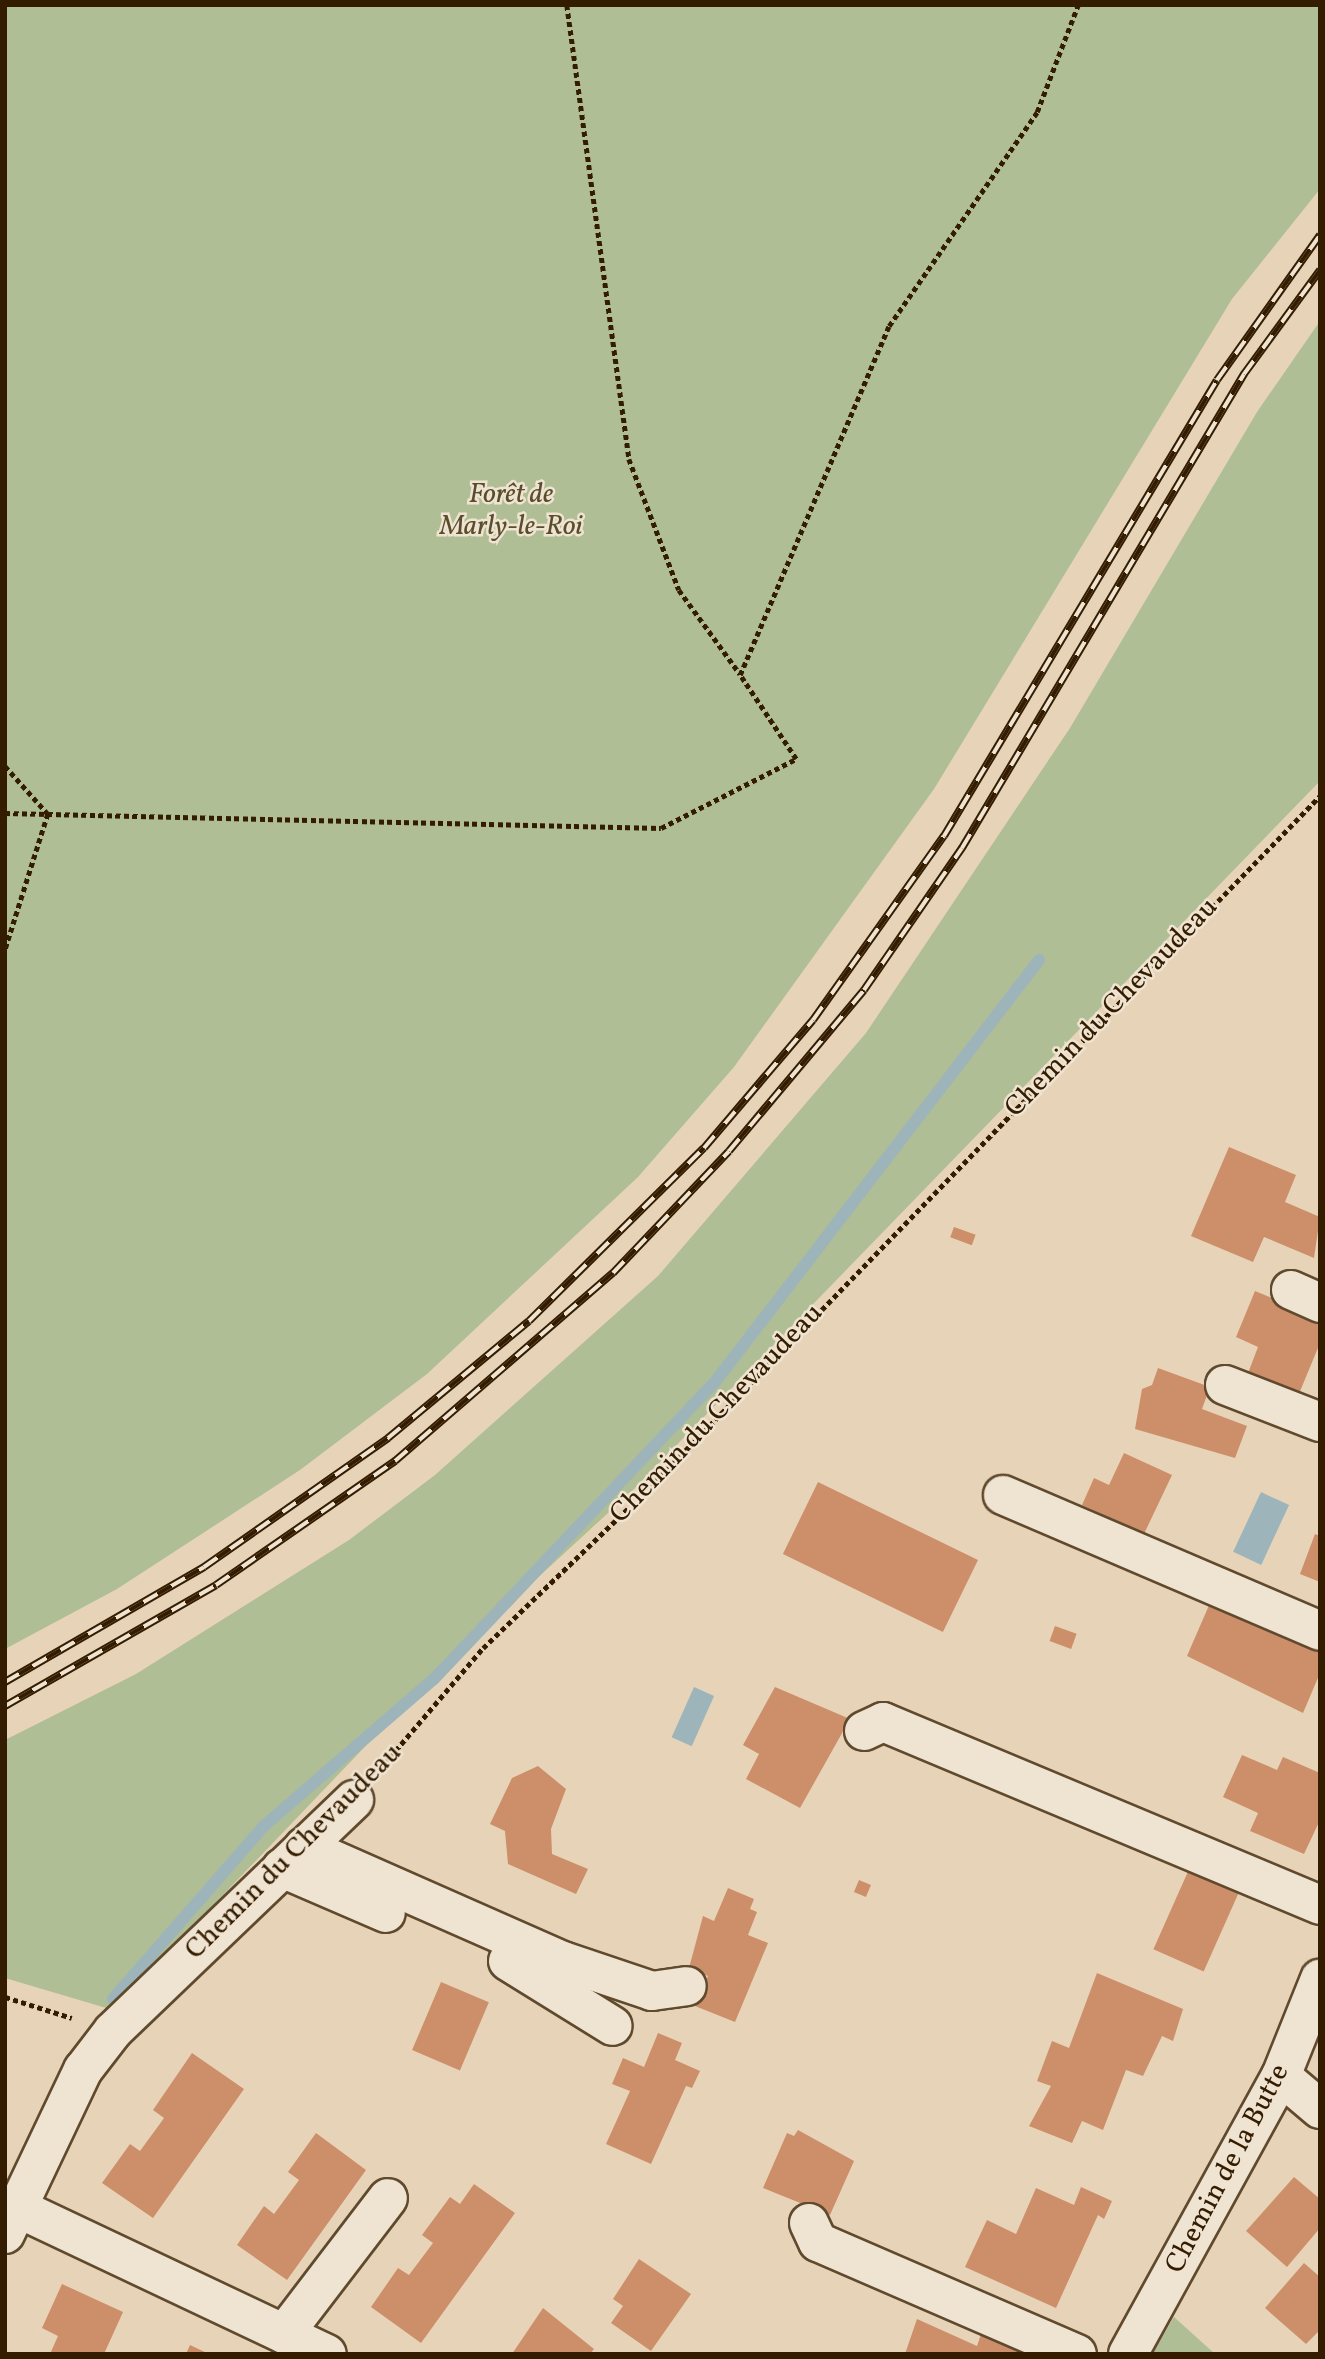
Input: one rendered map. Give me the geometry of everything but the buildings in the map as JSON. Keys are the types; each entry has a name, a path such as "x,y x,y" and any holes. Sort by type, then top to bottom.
{"street":[{"path":"1225,1385 1320,1422"},
{"path":"1003,1495 1320,1631"},
{"path":"1197,1564 1320,1618"},
{"path":"864,1731 883,1722 1320,1905"},
{"name":"Chemin du Chevaudeau","path":"13,2222 83,2070 113,2031 354,1800"},
{"path":"293,1858 563,1961 652,1991 687,1986"},
{"path":"293,1858 524,1967 613,2026"},
{"name":"Chemin de la Butte","path":"1128,2354 1281,2076 1320,1979"},
{"path":"1281,2076 1320,2109"},
{"path":"285,2334 388,2198"},
{"path":"13,2222 285,2334 327,2354"},
{"path":"809,2223 817,2242 1077,2354"}],"path":[{"path":"5,813 373,819 661,828 796,760 679,590 629,458 567,5"},
{"path":"740,675 890,326 1037,112 1078,5"},
{"path":"5,766 48,814"},
{"name":"Chemin du Chevaudeau","path":"354,1800 483,1648 644,1493 1320,796"},
{"path":"5,950 48,814"},
{"path":"5,1997 113,2031"}],"green space":[{"name":"Forêt de Marly-le-Roi","path":"5,5 1320,5 1320,189 1232,299 934,789 734,1067 638,1177 427,1374 300,1470 117,1589 5,1649"},
{"path":"1320,321 1320,781 633,1490 446,1662 113,2010 5,1978 5,1740 136,1674 349,1540 435,1475 658,1276 866,1033 1070,728 1257,412"},
{"path":"1174,2317 1215,2354 1152,2354"}],"water":[{"path":"1261,1492 1289,1505 1261,1565 1233,1552"},
{"path":"694,1687 714,1696 692,1746 672,1737"}],"waterway":[{"path":"113,1999 264,1826 434,1679 715,1382 1039,960"}],"railway":[{"path":"5,1682 204,1567 388,1438 529,1321 704,1148 813,1020 944,836 1217,380 1320,235"},
{"path":"5,1706 216,1585 395,1461 613,1273 729,1151 864,990 962,848 1244,374 1320,270"}]}
